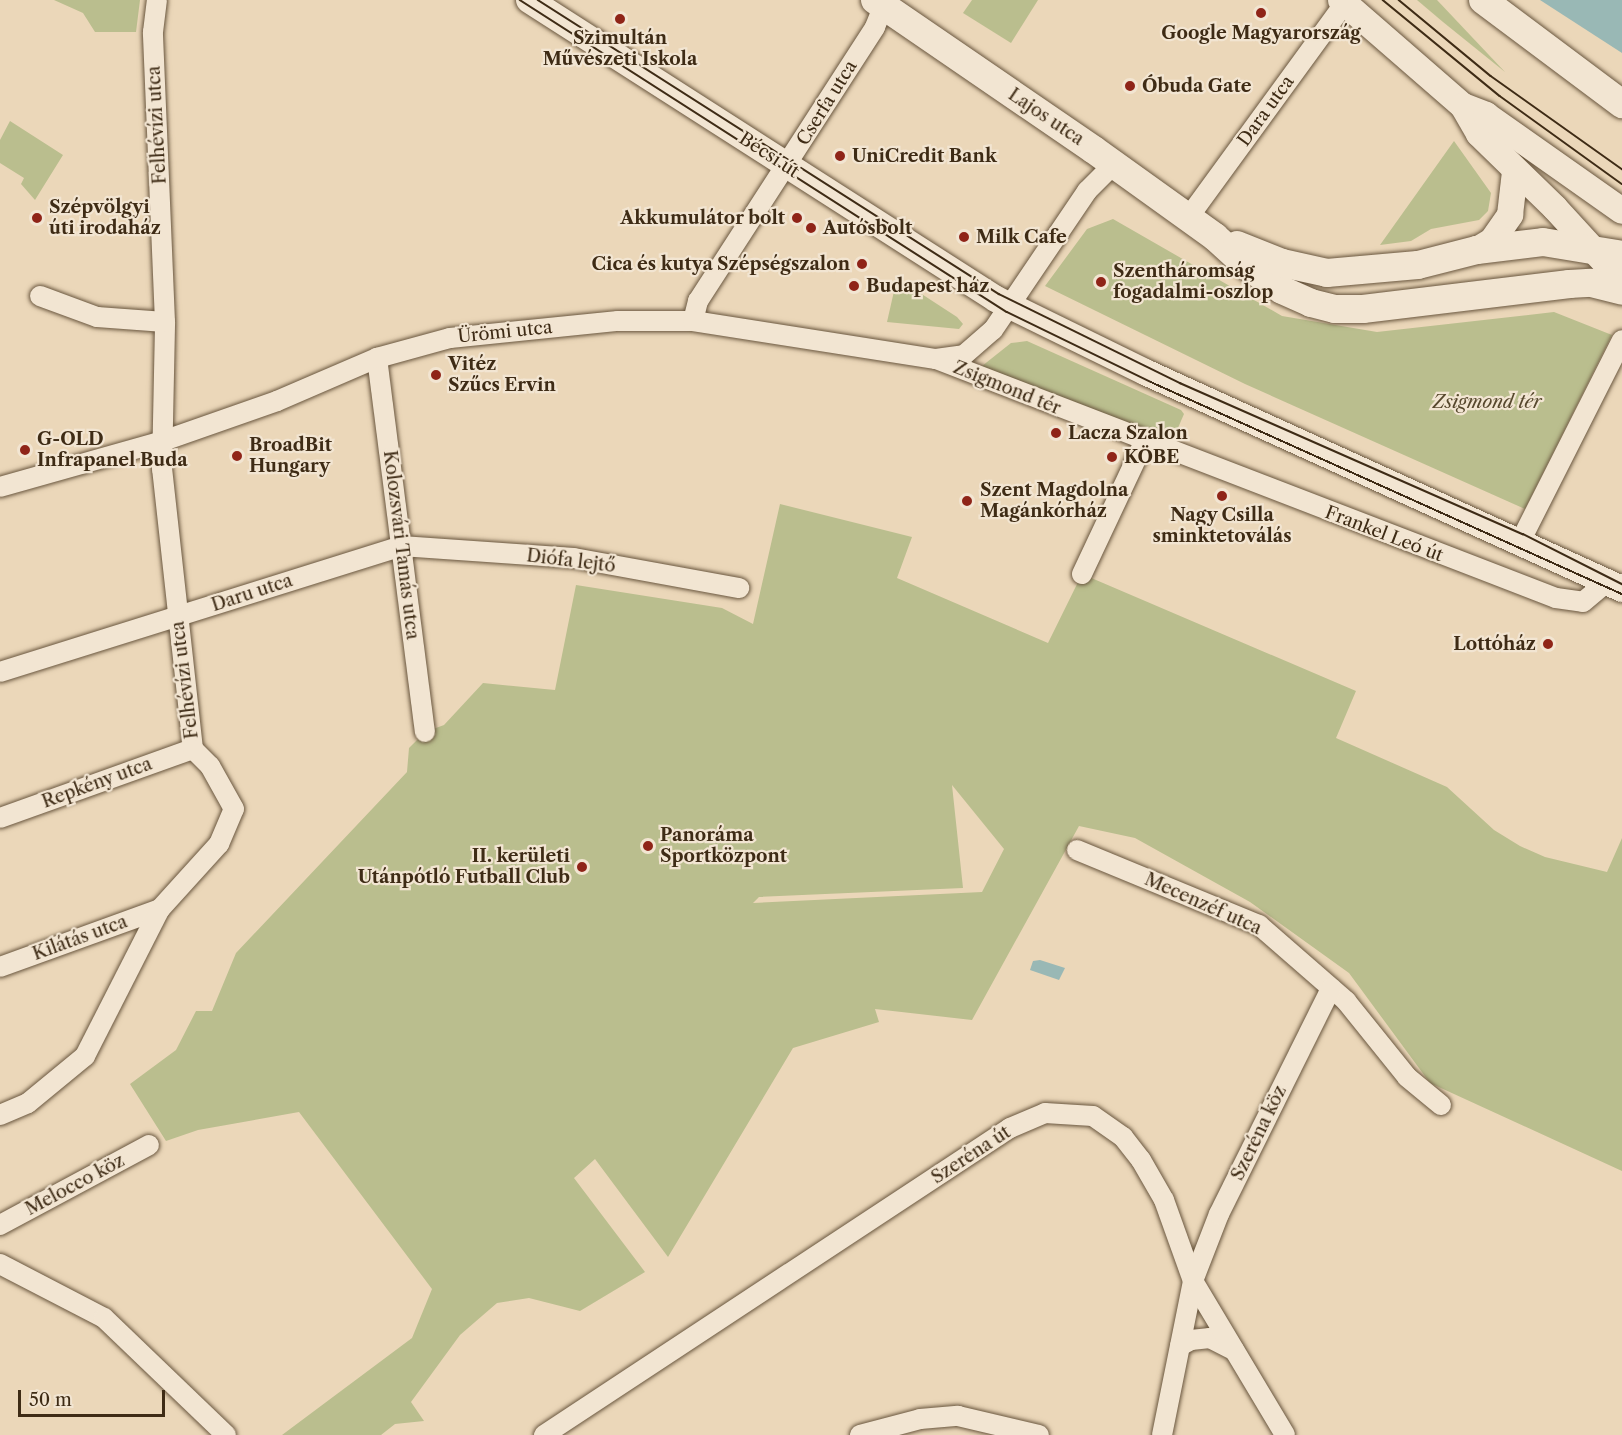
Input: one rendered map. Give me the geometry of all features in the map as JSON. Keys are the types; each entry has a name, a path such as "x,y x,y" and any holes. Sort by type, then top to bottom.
{"main road":[{"path":"1483,0 1622,104"},
{"name":"Lajos utca","path":"882,2 1215,237"},
{"path":"1215,237 1282,263 1327,273 1418,265 1477,250 1543,242 1589,247 1622,255"},
{"path":"1215,237 1247,266 1282,290 1335,309 1550,285 1591,283 1622,291"}],"street":[{"name":"Felhévízi utca","path":"0,1115 28,1103 85,1056 160,909 219,844 234,808 210,766 193,749 162,469 165,322 153,32 157,0"},
{"name":"Bécsi út","path":"529,0 1010,307"},
{"name":"Cserfa utca","path":"693,321 698,301 875,27 882,2"},
{"path":"1343,2 1463,106 1486,116 1622,211"},
{"name":"Dara utca","path":"1188,218 1343,2"},
{"path":"1463,106 1479,134 1515,172 1556,208 1622,281"},
{"path":"1112,166 1087,191 1010,307 1617,587"},
{"path":"1477,250 1492,241 1510,215 1515,172"},
{"path":"40,296 97,317 165,322"},
{"name":"Ürömi utca","path":"0,487 163,441 277,401 377,358 450,338 618,321 693,321 936,359 964,355 981,344 1010,307"},
{"path":"1520,542 1622,340"},
{"name":"Kolozsvári Tamás utca","path":"377,358 425,732"},
{"name":"Zsigmond tér","path":"936,359 1144,442"},
{"path":"1082,574 1144,442"},
{"name":"Frankel Leó út","path":"1144,442 1556,598 1583,602 1603,585 1617,587"},
{"name":"Diófa lejtő","path":"401,546 574,558 739,588"},
{"name":"Daru utca","path":"0,672 401,546"},
{"name":"Repkény utca","path":"0,818 193,749"},
{"name":"Mecenzéf utca","path":"1077,850 1259,925 1331,988 1407,1077 1441,1105"},
{"name":"Kilátás utca","path":"0,967 160,909"},
{"name":"Szeréna köz","path":"1162,1435 1193,1281 1219,1214 1331,988"},
{"name":"Szeréna út","path":"544,1435 1010,1128 1045,1113 1093,1116 1123,1137 1164,1200 1193,1281 1285,1435"},
{"name":"Melocco köz","path":"0,1225 149,1145"},
{"path":"0,1264 104,1318 226,1435"},
{"path":"1180,1346 1191,1340 1210,1338 1234,1350"},
{"path":"860,1435 920,1419 958,1416 1039,1435"}],"green space":[{"path":"54,0 140,0 136,32 95,32 83,13"},
{"path":"972,0 1038,0 1011,43 963,13"},
{"path":"1417,0 1437,0 1505,72 1443,22"},
{"path":"10,121 63,155 35,200 21,184 24,178 0,163 0,140"},
{"path":"1454,141 1491,193 1488,211 1479,220 1431,229 1411,241 1380,245"},
{"name":"Zsigmond tér","path":"1113,219 1282,316 1377,332 1554,312 1612,335 1525,509 1245,384 1045,286 1087,229"},
{"path":"897,278 957,317 963,324 959,329 887,322"},
{"path":"1027,341 1181,410 1184,414 1171,444 977,370 1011,343"},
{"path":"780,504 912,537 897,578 1048,643 1082,574 1356,691 1336,738 1447,787 1494,830 1520,846 1545,857 1607,872 1622,838 1622,1171 1430,1083 1349,973 1250,902 1135,838 1079,826 972,1020 875,1009 879,1022 793,1048 668,1257 595,1159 574,1178 645,1272 580,1311 529,1298 497,1303 460,1335 411,1402 424,1421 395,1424 381,1435 282,1435 412,1338 432,1289 299,1112 198,1130 166,1141 130,1084 176,1050 196,1011 212,1011 236,953 407,772 409,748 425,732 444,725 483,683 555,690 576,585 722,608 753,624","holes":["952,785 1004,849 982,892 753,903 759,897 963,888"]}],"water":[{"path":"1540,0 1622,0 1622,53"},
{"path":"1040,960 1065,968 1059,980 1030,970 1033,961"}],"tram line":[{"path":"520,0 1007,312 1151,382 1622,594"},
{"path":"538,0 999,294 1180,383 1523,534 1622,584"},
{"path":"1383,0 1500,96 1622,184"},
{"path":"1399,0 1491,76 1622,169"}],"place":[{"name":"Google Magyarország","path":"1261,13"},
{"name":"Szimultán Művészeti Iskola","path":"620,19"},
{"name":"Óbuda Gate","path":"1130,86"},
{"name":"UniCredit Bank","path":"840,156"},
{"name":"Szépvölgyi úti irodaház","path":"37,218"},
{"name":"Akkumulátor bolt","path":"797,218"},
{"name":"Autósbolt","path":"811,228"},
{"name":"Milk Cafe","path":"964,237"},
{"name":"Cica és kutya Szépségszalon","path":"862,264"},
{"name":"Szentháromság fogadalmi-oszlop","path":"1101,282"},
{"name":"Budapest ház","path":"854,286"},
{"name":"Vitéz Szűcs Ervin","path":"436,375"},
{"name":"Lacza Szalon","path":"1056,433"},
{"name":"G-OLD Infrapanel Buda","path":"25,450"},
{"name":"BroadBit Hungary","path":"237,456"},
{"name":"KÖBE","path":"1112,457"},
{"name":"Nagy Csilla sminktetoválás","path":"1222,496"},
{"name":"Szent Magdolna Magánkórház","path":"967,501"},
{"name":"Lottóház","path":"1548,644"},
{"name":"Panoráma Sportközpont","path":"648,846"},
{"name":"II. kerületi Utánpótló Futball Club","path":"582,867"}]}
